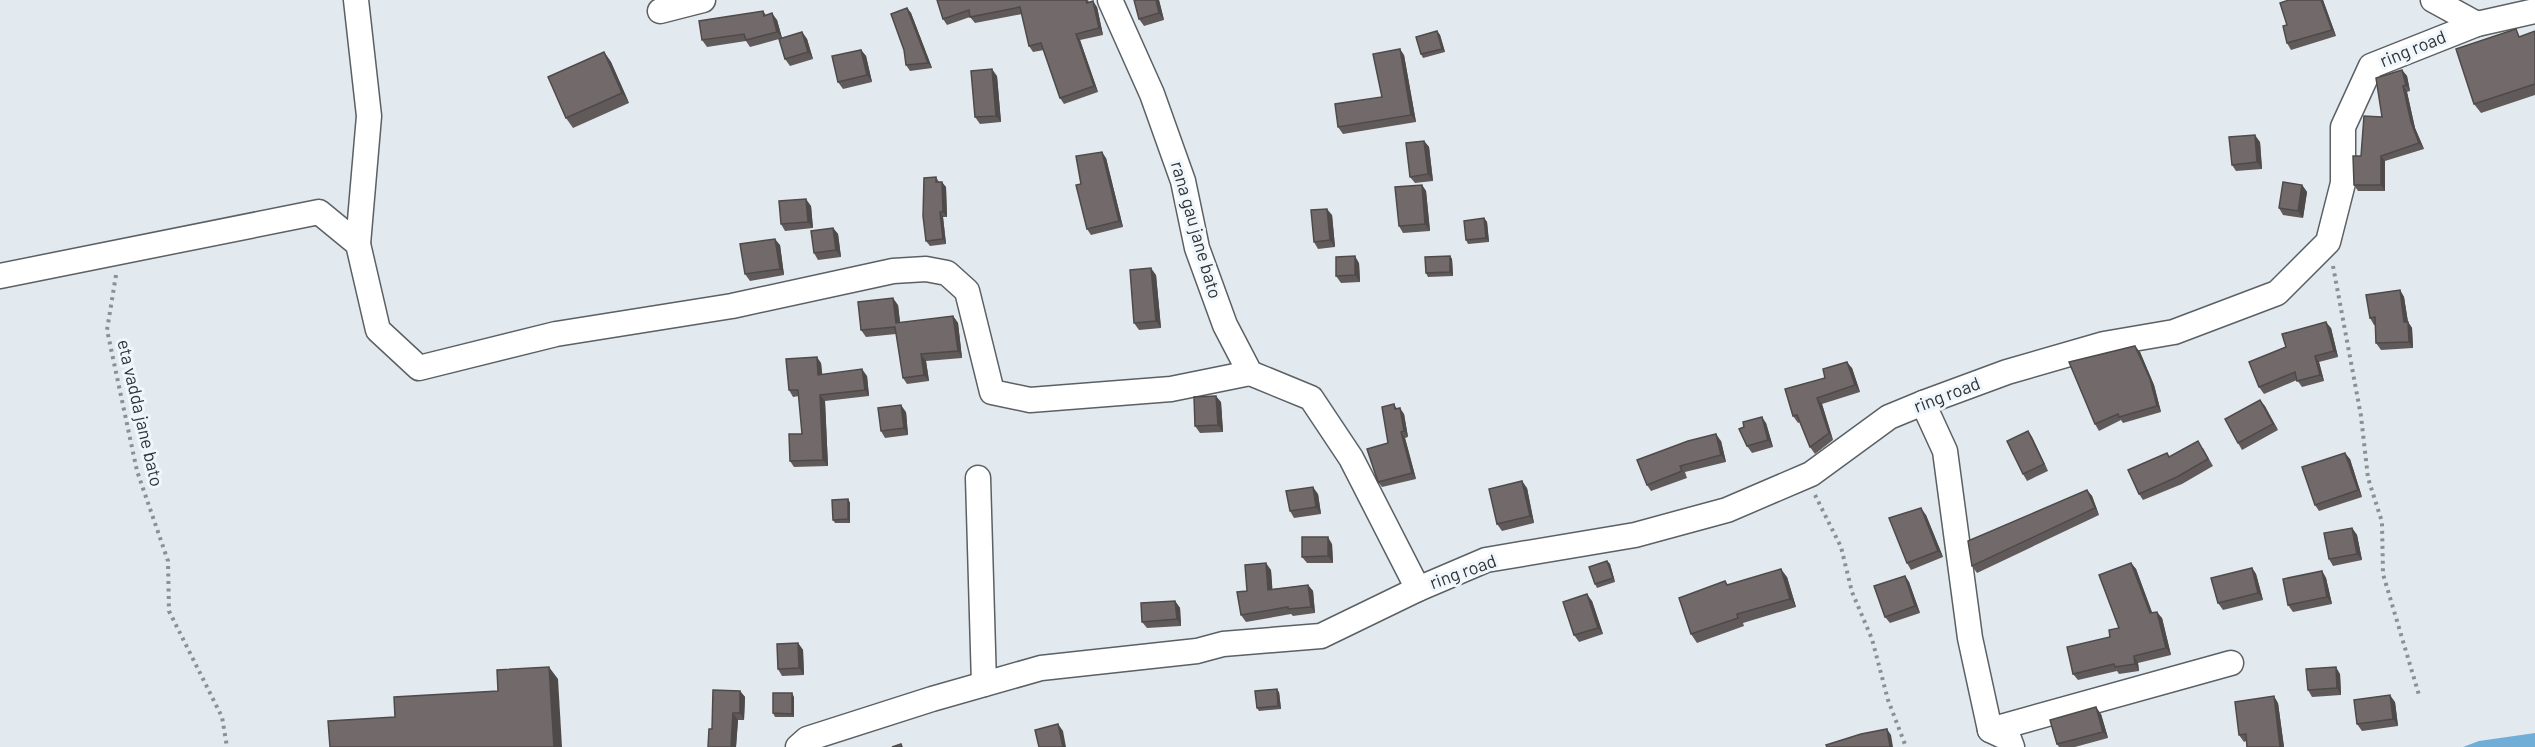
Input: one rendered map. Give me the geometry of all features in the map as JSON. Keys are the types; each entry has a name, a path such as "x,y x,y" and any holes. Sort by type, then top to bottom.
{"street":[{"path":"356,0 369,116 358,244 378,330 418,368 556,334 732,306 893,271 926,269 947,273 967,291 992,392 1030,400 1171,389 1250,373 1311,398 1350,458 1418,589"},
{"path":"660,11 703,0"},
{"name":"rana gau jane bato","path":"1110,0 1152,94 1183,182 1197,248 1225,325 1250,373"},
{"path":"2433,0 2476,24"},
{"name":"ring road","path":"798,747 807,739 1041,668 1197,651 1223,644 1321,636 1418,589 1486,560 1635,535 1727,510 1811,474 1890,417 1923,403 2007,372 2104,344 2174,332 2277,293 2328,242 2343,183 2343,127 2371,66 2476,24 2535,11"},
{"path":"0,276 319,212 358,244"},
{"path":"1923,403 1944,451 1970,638 1990,730"},
{"path":"978,478 984,684"},
{"path":"1990,730 2231,663"},
{"path":"1990,730 2010,739 2012,747"}],"path":[{"path":"2328,242 2361,416 2368,478 2382,522 2383,574 2419,695"},
{"name":"eta vadda jane bato","path":"119,251 107,330 124,412 137,471 168,561 169,611 222,717 227,747"},
{"path":"1811,474 1809,484 1841,547 1852,592 1872,639 1888,700 1906,747"}],"water":[{"path":"2535,733 2535,747 2463,747 2479,741"}],"building":[{"path":"937,0 1086,0 1087,3 1093,1 1099,28 1076,34 1094,86 1060,98 1041,43 1029,46 1020,7 970,17 969,10 943,19"},
{"path":"1134,0 1156,0 1159,13 1139,19"},
{"path":"2289,0 2321,0 2332,30 2287,43 2283,26 2287,25 2280,3"},
{"path":"907,8 928,63 906,65 904,50 891,14"},
{"path":"763,11 764,16 772,13 777,32 746,40 744,34 702,40 699,21"},
{"path":"2516,29 2519,37 2535,31 2535,84 2474,104 2456,49"},
{"path":"1437,31 1442,49 1421,54 1416,37"},
{"path":"802,32 808,52 785,59 779,39"},
{"path":"1400,49 1411,115 1338,127 1335,104 1382,97 1373,54"},
{"path":"861,50 867,75 838,82 832,56"},
{"path":"604,52 622,93 566,118 548,77"},
{"path":"992,69 996,116 975,117 971,71"},
{"path":"2402,70 2411,122 2419,143 2381,156 2381,185 2354,185 2353,156 2361,156 2364,116 2382,117 2376,78"},
{"path":"2255,135 2257,162 2232,165 2229,137"},
{"path":"1424,141 1428,174 1410,177 1406,143"},
{"path":"1102,152 1119,221 1087,229 1076,185 1081,184 1076,156"},
{"path":"936,177 936,182 942,182 943,212 940,212 943,239 926,241 923,216 924,178"},
{"path":"2283,182 2302,185 2298,211 2279,208"},
{"path":"1422,185 1425,224 1399,226 1395,187"},
{"path":"806,199 808,222 781,224 779,201"},
{"path":"1327,209 1330,240 1314,242 1311,210"},
{"path":"1484,218 1486,238 1466,240 1464,221"},
{"path":"833,228 836,250 814,253 811,231"},
{"path":"775,239 780,269 745,274 740,244"},
{"path":"1355,256 1355,275 1336,276 1336,257"},
{"path":"1450,256 1450,272 1426,273 1425,257"},
{"path":"1151,268 1156,321 1134,323 1130,270"},
{"path":"2400,290 2404,322 2408,322 2409,342 2376,343 2375,317 2370,318 2366,295"},
{"path":"893,298 896,323 953,316 958,351 921,354 924,375 903,378 895,327 861,330 858,302"},
{"path":"2326,322 2334,351 2315,356 2320,375 2297,381 2295,372 2259,387 2249,362 2286,347 2282,334"},
{"path":"2135,346 2150,379 2157,406 2119,417 2118,414 2095,424 2069,362"},
{"path":"817,357 818,375 862,369 865,390 820,395 823,460 790,461 789,434 802,434 798,390 789,390 786,359"},
{"path":"1847,362 1855,385 1817,398 1829,433 1810,447 1797,415 1793,416 1785,389 1825,378 1823,369"},
{"path":"1216,396 1218,425 1195,426 1194,397"},
{"path":"2260,400 2273,424 2238,443 2225,419"},
{"path":"1394,404 1395,409 1400,408 1404,431 1401,432 1412,473 1378,482 1367,449 1388,443 1382,407"},
{"path":"901,405 904,428 881,431 878,408"},
{"path":"1762,417 1768,440 1747,446 1739,429 1744,427 1743,422"},
{"path":"2028,431 2044,464 2023,474 2007,441"},
{"path":"1716,434 1721,455 1680,466 1682,471 1647,485 1637,460 1688,441"},
{"path":"2198,441 2208,459 2177,477 2139,494 2128,470 2167,453 2169,457"},
{"path":"2345,453 2358,490 2315,505 2302,467"},
{"path":"1522,481 1530,516 1497,524 1489,489"},
{"path":"1313,487 1316,507 1290,511 1286,491"},
{"path":"2087,490 2095,508 1972,566 1968,541"},
{"path":"848,499 848,519 833,520 832,500"},
{"path":"1921,508 1938,551 1907,563 1889,518"},
{"path":"2352,528 2357,554 2329,559 2324,533"},
{"path":"1302,537 1328,537 1328,556 1302,557"},
{"path":"1607,561 1613,578 1595,584 1589,567"},
{"path":"1266,563 1268,590 1308,585 1311,607 1288,609 1288,607 1241,615 1237,592 1247,591 1245,565"},
{"path":"2131,563 2150,613 2157,612 2166,648 2134,656 2135,664 2115,667 2114,664 2073,674 2067,647 2110,637 2109,630 2119,628 2099,575"},
{"path":"2252,568 2258,593 2218,603 2211,578"},
{"path":"1781,569 1790,599 1737,614 1738,618 1691,634 1679,598 1725,581 1727,585"},
{"path":"2322,571 2327,597 2288,605 2283,579"},
{"path":"1905,576 1915,606 1885,617 1874,586"},
{"path":"1587,594 1598,628 1574,635 1563,602"},
{"path":"1175,601 1177,619 1142,622 1141,603"},
{"path":"798,643 799,668 778,669 777,644"},
{"path":"549,667 554,747 330,747 328,721 395,717 394,697 498,691 497,670"},
{"path":"2336,667 2337,688 2308,690 2306,669"},
{"path":"1277,689 1278,706 1257,708 1255,691"},
{"path":"713,690 740,691 740,713 733,713 731,747 708,747 709,729 712,729"},
{"path":"773,693 792,693 792,714 773,713"},
{"path":"2390,695 2393,719 2357,724 2354,700"},
{"path":"2274,696 2280,747 2247,747 2246,734 2239,735 2235,702"},
{"path":"2096,707 2103,732 2057,744 2050,720"},
{"path":"1058,724 1063,747 1039,747 1035,730"},
{"path":"1887,729 1890,747 1827,747 1826,745 1861,734"}]}
